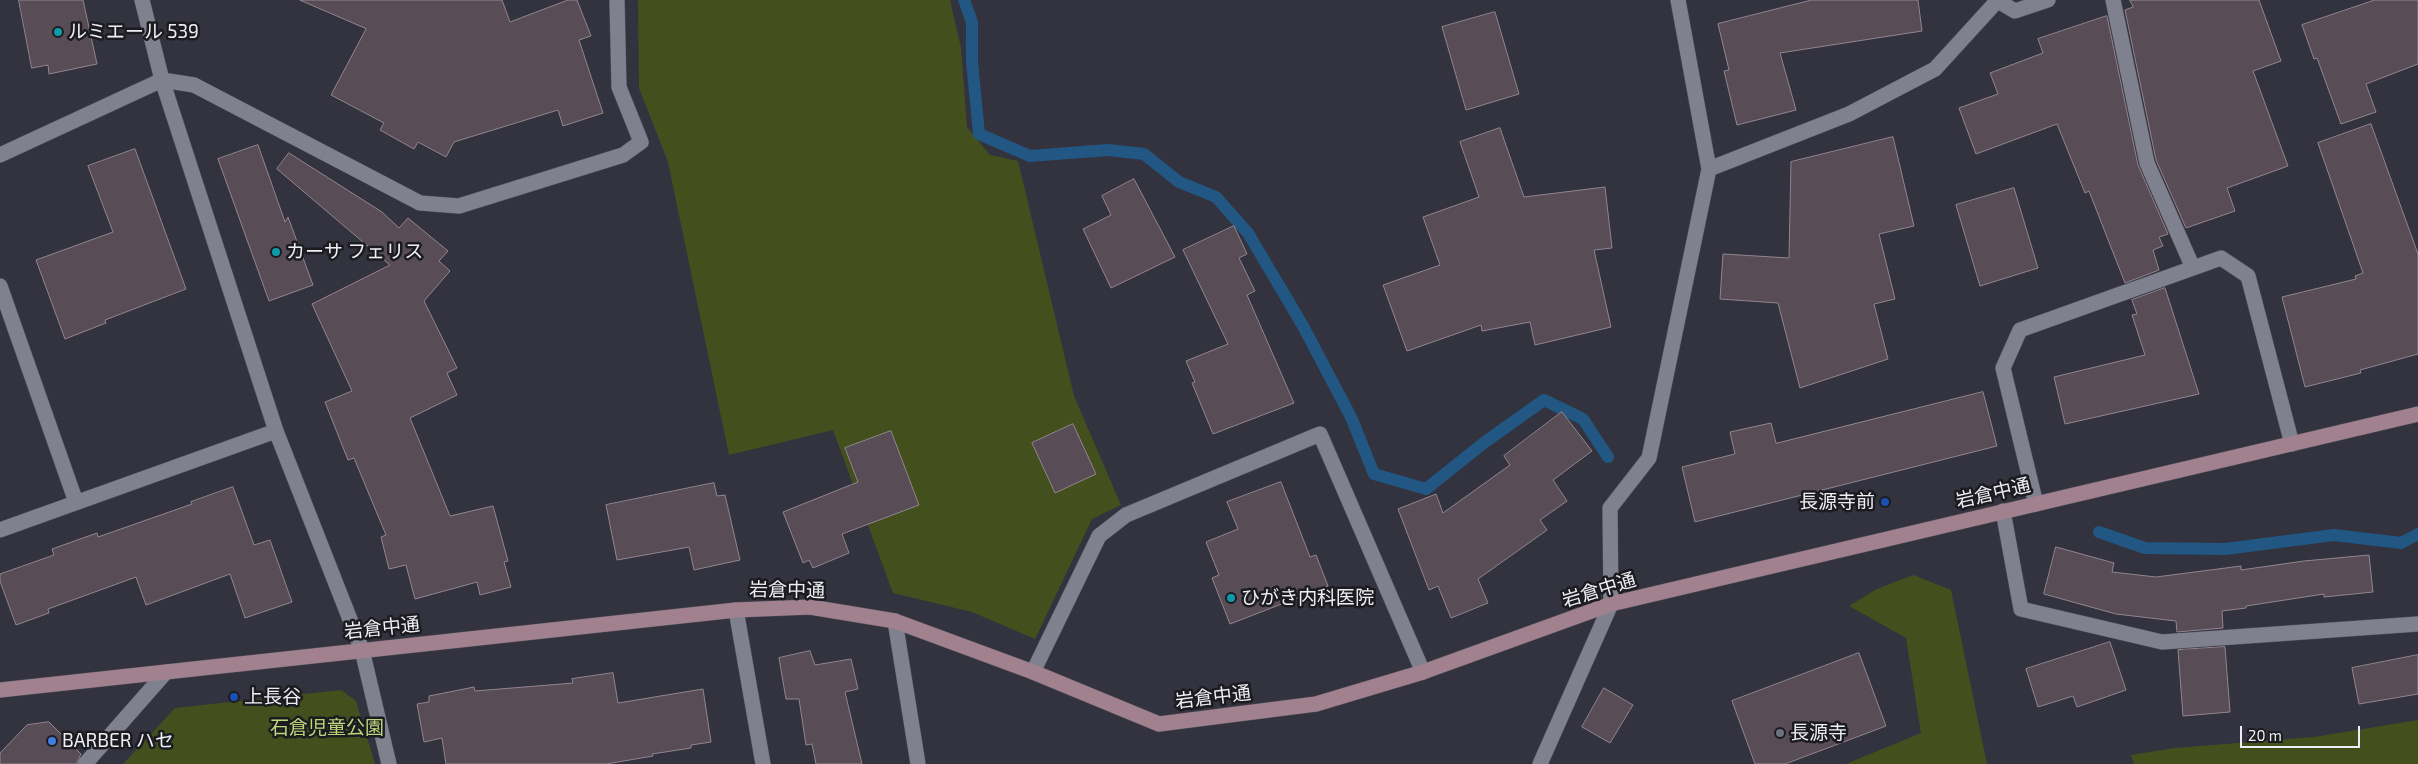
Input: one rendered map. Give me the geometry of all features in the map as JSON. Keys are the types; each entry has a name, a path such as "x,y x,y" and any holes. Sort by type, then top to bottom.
{"street":[{"path":"142,0 162,80 276,431 362,650 389,764"},
{"path":"0,155 162,80 194,84 420,203 459,206 623,155 641,142 619,87 617,0"},
{"path":"1540,764 1611,604 1610,508 1649,458 1709,169 1678,0"},
{"path":"1709,169 1850,114 1935,69 1998,1 2015,11 2048,0"},
{"path":"2113,0 2147,164 2193,268"},
{"path":"2036,504 2004,368 2020,330 2221,258 2248,276 2292,444"},
{"path":"0,286 76,502"},
{"name":"岩倉中通","path":"0,690 736,610 810,607 895,621 1033,672 1158,724 1316,704 1423,672 1611,604 2418,414"},
{"path":"0,530 276,431"},
{"path":"1033,672 1099,536 1126,515 1320,434 1423,672"},
{"path":"2003,511 2021,609 2162,642 2418,624"},
{"path":"736,610 763,764"},
{"path":"895,621 918,764"},
{"path":"85,764 166,672"}],"green space":[{"path":"638,0 950,0 961,48 967,127 990,155 1018,161 1074,396 1121,505 1092,519 1035,639 972,612 893,593 833,430 729,455 668,162 639,88"},
{"path":"1913,575 1951,590 1987,764 1846,764 1921,733 1906,638 1849,606 1877,589"},
{"name":"石倉児童公園","path":"341,690 356,701 375,764 123,764 175,708"},
{"path":"2418,720 2418,764 2134,764 2131,755 2175,748 2314,737"}],"building":[{"name":"ルミエール 539","path":"19,0 83,0 97,64 49,74 48,65 32,68"},
{"path":"300,0 502,0 510,22 568,0 577,0 591,36 579,40 603,113 563,126 558,110 454,142 446,157 418,142 414,149 380,130 384,123 331,95 366,29"},
{"path":"1812,0 1918,0 1922,31 1780,53 1796,110 1737,125 1724,71 1729,70 1718,24"},
{"path":"2130,0 2259,0 2281,61 2253,71 2288,166 2227,188 2235,211 2186,228 2156,160 2125,10 2133,7"},
{"path":"2375,0 2418,0 2418,64 2366,84 2376,112 2341,124 2317,58 2314,59 2302,25"},
{"path":"1495,12 1519,94 1466,110 1442,27"},
{"path":"2107,16 2138,165 2168,234 2159,237 2163,246 2153,250 2159,270 2125,283 2089,191 2085,193 2057,124 1976,154 1959,108 1998,94 1990,73 2043,53 2038,39"},
{"path":"2371,124 2418,254 2418,354 2360,370 2361,373 2305,387 2282,297 2356,279 2355,276 2363,273 2318,143"},
{"path":"1500,128 1524,197 1605,187 1612,248 1594,250 1611,327 1535,345 1530,322 1482,331 1481,325 1407,351 1383,285 1440,265 1423,217 1479,197 1460,142"},
{"path":"1893,137 1914,226 1879,234 1895,299 1874,304 1888,359 1800,388 1778,303 1720,299 1723,254 1789,258 1791,162"},
{"name":"カーサ フェリス","path":"258,145 285,222 288,217 313,285 269,301 218,159"},
{"path":"135,149 186,289 105,320 106,323 65,339 36,260 113,232 88,166"},
{"path":"289,153 382,212 399,228 408,218 448,251 439,261 450,271 424,301 457,368 447,373 457,395 410,418 450,516 493,506 508,561 504,562 511,587 480,595 477,582 415,599 406,565 389,569 381,537 386,535 354,458 348,460 325,402 352,391 312,304 390,265 277,169"},
{"path":"1134,179 1175,257 1111,288 1083,229 1111,215 1102,196"},
{"path":"2014,188 2038,268 1980,286 1956,205"},
{"path":"1234,226 1247,254 1239,258 1255,291 1247,295 1294,403 1213,434 1192,383 1195,382 1186,361 1228,344 1183,250"},
{"path":"2165,288 2199,394 2065,424 2054,377 2145,355 2132,315 2137,314 2132,300"},
{"path":"1983,392 1997,446 1695,522 1682,467 1735,454 1730,432 1771,423 1776,443"},
{"path":"1562,412 1592,451 1553,480 1567,501 1540,520 1547,530 1478,579 1488,603 1451,618 1438,586 1429,590 1398,509 1436,494 1443,513 1510,465 1504,456"},
{"path":"1073,424 1096,474 1055,493 1032,443"},
{"path":"891,431 919,505 842,534 849,553 813,568 809,560 803,563 783,512 858,482 845,448"},
{"path":"1281,482 1310,557 1316,555 1328,586 1230,624 1212,578 1219,575 1206,542 1238,529 1227,502"},
{"path":"714,483 717,496 725,495 740,560 694,570 689,547 617,560 606,505"},
{"path":"233,487 254,545 270,540 292,602 245,618 230,574 146,605 136,577 48,609 49,613 16,625 0,581 0,574 54,555 52,549 97,533 98,537 192,504 191,502"},
{"path":"2056,547 2114,563 2112,572 2156,577 2241,566 2241,570 2304,561 2369,555 2373,592 2324,597 2324,594 2246,606 2246,608 2222,611 2223,628 2177,632 2176,621 2116,614 2044,594"},
{"path":"2110,642 2126,690 2077,707 2073,696 2038,707 2026,669"},
{"path":"2225,647 2230,712 2183,716 2178,650"},
{"path":"810,651 815,665 851,659 858,689 845,692 862,764 816,764 812,744 806,745 799,699 786,699 779,658"},
{"path":"1859,653 1886,726 1785,764 1755,764 1732,701"},
{"path":"2418,655 2418,694 2359,704 2352,668"},
{"path":"613,673 618,703 703,689 711,742 691,745 691,748 652,754 653,756 606,764 446,764 442,738 424,742 417,704 429,702 429,696 474,687 475,691 573,683 572,679"},
{"path":"1604,688 1633,705 1610,743 1582,727"},
{"path":"49,722 81,754 76,764 0,764 0,753 27,725"}],"waterway":[{"path":"964,0 972,22 972,62 979,134 1030,156 1108,150 1144,154 1179,182 1216,197 1248,233 1303,326 1351,417 1374,474 1426,489 1485,442 1544,400 1583,419 1608,457"},
{"path":"2099,532 2145,548 2225,549 2334,535 2401,543 2418,534"}],"place":[{"name":"ルミエール 539","path":"58,32"},
{"name":"カーサ フェリス","path":"276,252"},
{"name":"長源寺前","path":"1885,502"},
{"name":"ひがき内科医院","path":"1231,598"},
{"name":"上長谷","path":"234,697"},
{"name":"長源寺","path":"1780,733"},
{"name":"BARBER ハセ","path":"52,741"}]}
